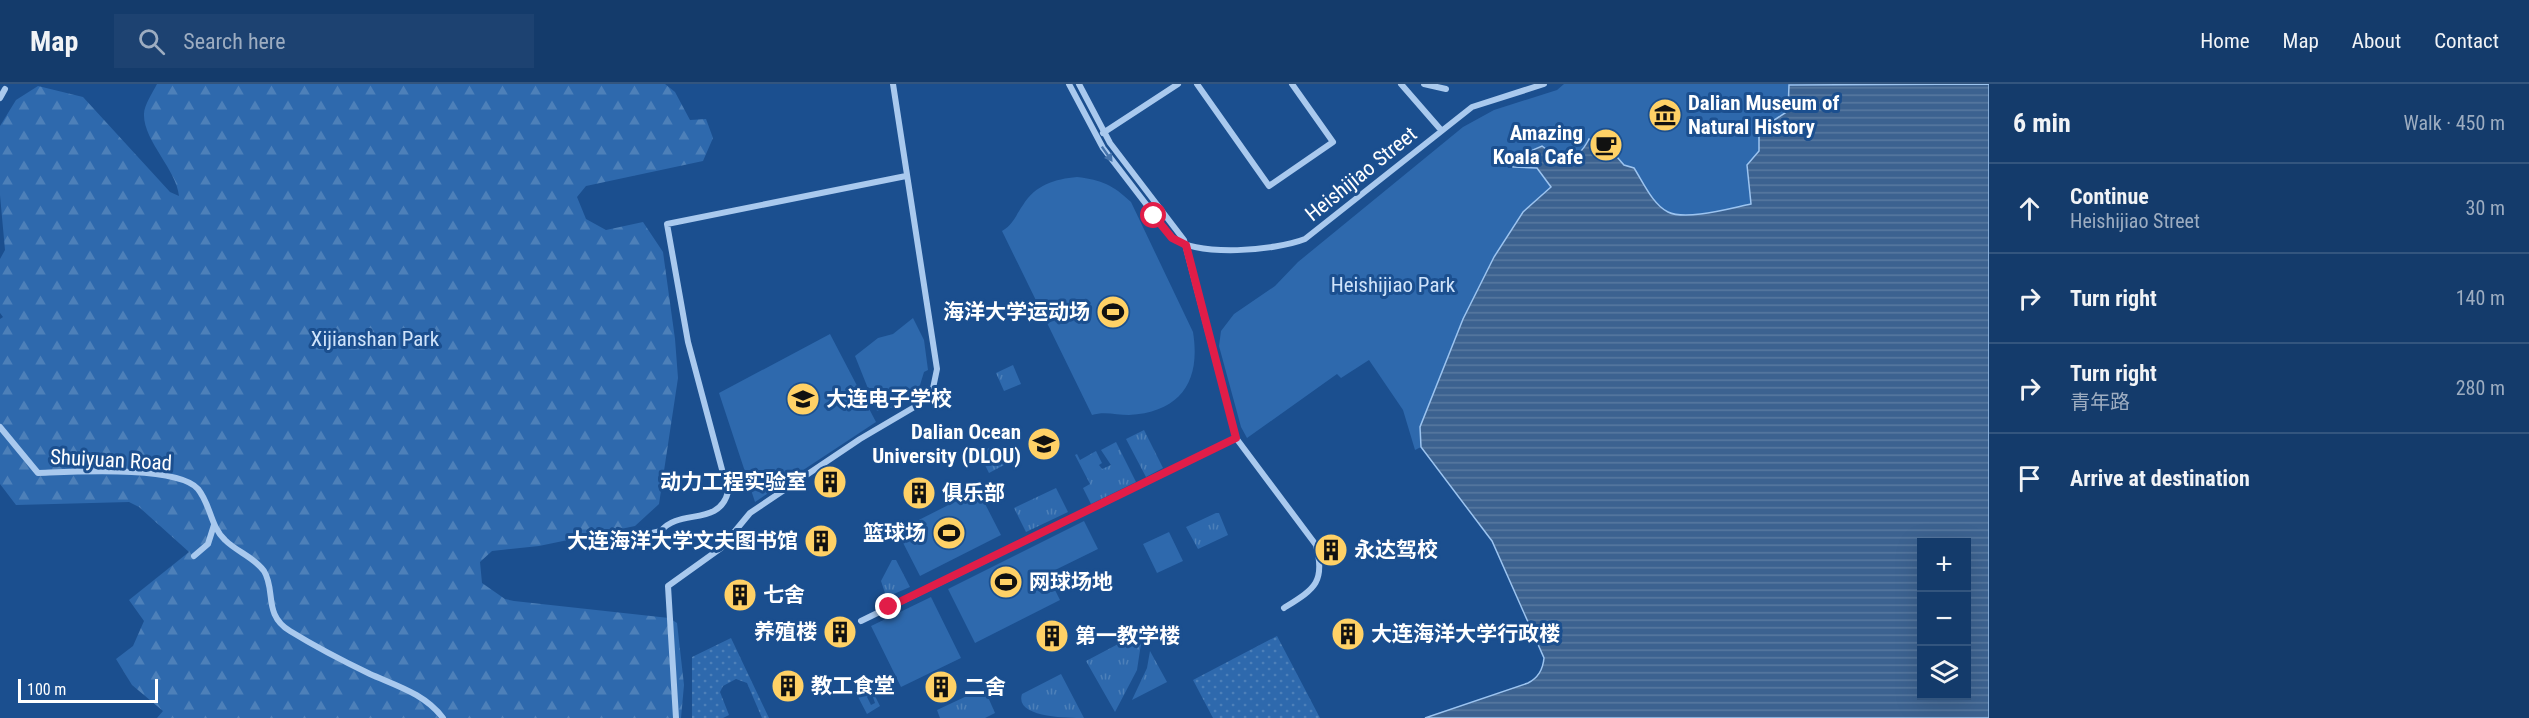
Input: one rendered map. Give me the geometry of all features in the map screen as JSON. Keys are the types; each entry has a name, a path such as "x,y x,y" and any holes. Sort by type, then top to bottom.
{"street":[{"path":"676,718 668,586 721,548 750,513 860,439 928,399 932,393 937,369 893,84"},
{"path":"1069,84 1097,137 1119,171 1172,238 1186,245"},
{"path":"1079,84 1104,133 1186,245 1236,438 1316,545 1321,564 1318,579 1309,593 1284,608"},
{"path":"1097,137 1178,84"},
{"path":"1197,84 1269,186 1333,142 1292,84"},
{"path":"1401,84 1441,130"},
{"path":"1424,84 1446,89"},
{"name":"Heishijiao Street","path":"1186,245 1219,249 1263,248 1305,239 1472,107 1544,84"},
{"path":"0,98 5,89"},
{"path":"586,548 661,531 668,522 713,513 726,503 728,492 688,342 667,224 906,176"},
{"name":"Shuiyuan Road","path":"0,427 38,473 88,471 170,475 196,487 207,503 214,525"},
{"path":"861,621 1236,438"},
{"path":"194,556 208,544 214,525"},
{"path":"214,525 225,541 256,562 266,573 273,612 288,630 331,655 428,702 443,718"}],"green space":[{"name":"Xijianshan Park","path":"157,84 665,84 675,92 690,120 706,119 713,138 703,161 586,186 577,197 586,219 606,230 643,222 663,252 678,378 659,504 635,526 539,546 492,551 480,562 482,583 505,599 669,618 677,623 684,685 681,718 157,718 163,711 132,685 116,659 133,646 144,621 129,600 189,552 139,507 129,502 16,505 0,484 0,319 3,317 0,313 0,259 5,250 0,195 0,126 16,100 38,86 83,97 170,192 179,196 173,176 154,145 145,124 145,107"},
{"name":"Heishijiao Park","path":"1564,84 1794,84 1789,85 1788,111 1759,130 1759,151 1747,165 1751,205 1697,215 1668,212 1653,199 1634,168 1624,165 1611,150 1589,139 1579,153 1568,158 1556,155 1542,146 1506,162 1508,168 1537,167 1551,187 1522,212 1494,257 1463,319 1420,427 1421,447 1415,450 1403,410 1369,360 1341,378 1337,374 1247,438 1241,427 1219,346 1221,331 1234,314 1275,286 1298,262 1463,127 1494,110 1557,90"},
{"name":"海洋大学运动场","path":"1077,177 1107,184 1131,202 1193,332 1194,365 1184,391 1162,408 1147,413 1092,415 1002,231 1012,223 1033,192 1053,181"},
{"path":"913,318 924,340 928,370 924,372 917,395 895,407 877,411 855,356 878,338 893,334"},
{"path":"830,334 876,422 755,502 719,393"},
{"path":"1013,365 1021,384 1004,391 996,373"},
{"path":"1144,430 1163,468 1146,477 1126,439"},
{"path":"1043,432 1049,444 1034,452 1027,440"},
{"path":"1116,442 1136,482 1091,504 1083,488 1090,484 1075,455 1077,454 1080,460 1096,451 1102,463 1099,465 1102,469 1111,465 1101,450"},
{"path":"993,446 1004,465 989,473 979,453"},
{"path":"1056,488 1068,512 1026,532 1014,508"},
{"name":"篮球场","path":"978,490 1001,535 920,576 897,531"},
{"path":"1219,513 1228,535 1198,549 1186,527"},
{"name":"网球场地","path":"1084,521 1098,549 1047,574 1060,600 975,643 948,589"},
{"path":"1169,532 1183,561 1157,573 1143,544"},
{"path":"892,560 896,560 910,587 889,596 885,593 881,581"},
{"name":"篮球场","path":"931,597 961,658 901,687 871,626"},
{"path":"1137,634 1142,637 1137,670 1115,712 1086,661"},
{"path":"1277,636 1320,718 1213,718 1193,680"},
{"path":"731,638 769,718 762,718 747,683 736,679 723,686 720,692 729,715 723,718 692,718 692,657"},
{"path":"1150,651 1167,682 1132,700 1147,668"},
{"path":"1061,674 1084,718 1044,715 1026,708 1022,702 1022,694"},
{"path":"862,688 865,694 869,693 867,697 871,705 875,703 873,697 875,696 880,706 867,714 856,693 856,690"},
{"path":"984,688 995,713 985,718 940,718 937,710"}],"shaded area":[{"path":"1989,84 1989,718 1425,718 1532,681 1541,669 1544,658 1492,541 1421,447 1420,427 1463,319 1494,257 1523,212 1551,187 1537,168 1513,167 1512,159 1542,146 1556,156 1574,157 1589,139 1611,150 1624,165 1634,168 1653,199 1668,212 1686,215 1721,211 1751,204 1747,165 1759,151 1759,130 1788,111 1789,85"}],"place":[{"name":"Dalian Museum of Natural History","path":"1665,115"},
{"name":"Amazing Koala Cafe","path":"1606,145"},
{"name":"海洋大学运动场","path":"1113,312"},
{"name":"大连电子学校","path":"803,399"},
{"name":"Dalian Ocean University (DLOU)","path":"1044,444"},
{"name":"动力工程实验室","path":"830,482"},
{"name":"俱乐部","path":"919,493"},
{"name":"篮球场","path":"949,533"},
{"name":"大连海洋大学文夫图书馆","path":"821,541"},
{"name":"永达驾校","path":"1331,550"},
{"name":"网球场地","path":"1006,582"},
{"name":"七舍","path":"740,595"},
{"name":"养殖楼","path":"840,632"},
{"name":"大连海洋大学行政楼","path":"1348,634"},
{"name":"第一教学楼","path":"1052,636"},
{"name":"教工食堂","path":"788,686"},
{"name":"二舍","path":"941,687"}],"route":[{"path":"889,607 1236,438 1221,389 1186,245 1172,238 1154,216"}]}
